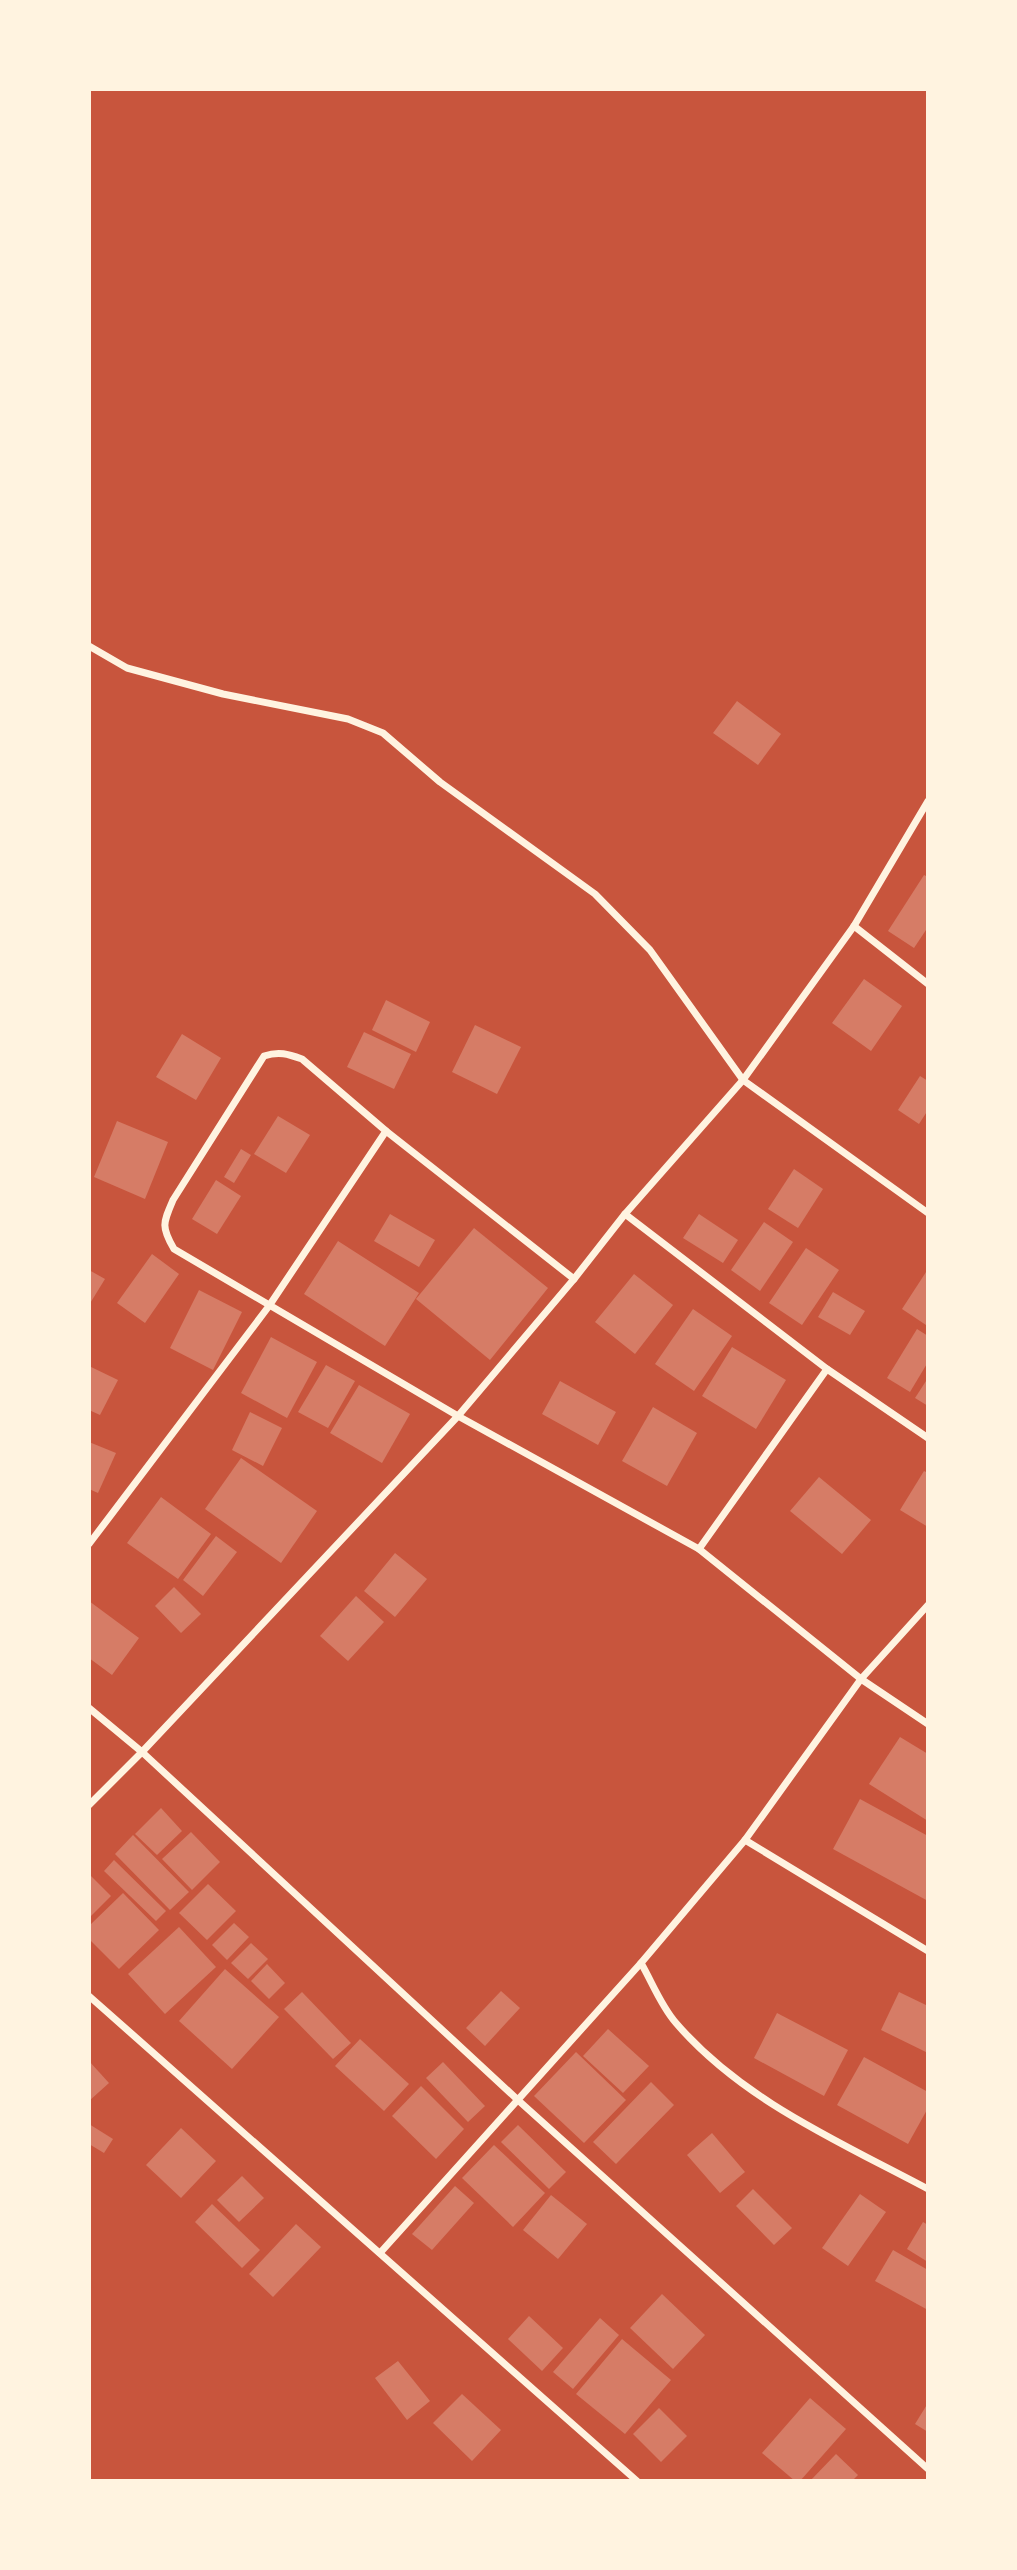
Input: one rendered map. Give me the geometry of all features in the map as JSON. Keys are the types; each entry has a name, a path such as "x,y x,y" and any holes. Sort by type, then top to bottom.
{"street":[{"path":"89,646 127,668 223,694 348,719 383,733 440,782 595,894 650,950 743,1080 928,1213"},
{"path":"89,1805 458,1416 625,1214 743,1080 854,926 928,801"},
{"path":"854,926 928,984"},
{"path":"573,1279 386,1131 302,1059 276,1052 264,1056 173,1200 163,1221 166,1235 174,1250 458,1416 699,1549 861,1679 928,1724"},
{"path":"89,1544 269,1306 386,1131"},
{"path":"625,1214 827,1369 928,1438"},
{"path":"699,1549 827,1369"},
{"path":"380,2253 641,1963 745,1840 861,1679 928,1605"},
{"path":"89,1708 142,1752 519,2101 928,2469"},
{"path":"745,1840 928,1951"},
{"path":"641,1963 674,2021 712,2060 781,2109 928,2189"},
{"path":"89,1996 637,2481"}],"building":[{"path":"737,701 781,734 758,765 713,733"},
{"path":"924,875 928,877 928,927 914,948 888,931"},
{"path":"864,979 902,1006 871,1051 832,1023"},
{"path":"386,1000 430,1022 416,1052 372,1030"},
{"path":"475,1025 521,1047 497,1094 452,1072"},
{"path":"364,1032 411,1054 394,1089 347,1067"},
{"path":"182,1034 221,1058 196,1100 156,1077"},
{"path":"920,1076 928,1081 928,1110 919,1124 898,1110"},
{"path":"278,1116 310,1135 286,1173 254,1154"},
{"path":"117,1121 168,1142 145,1199 94,1177"},
{"path":"241,1149 251,1155 234,1183 224,1177"},
{"path":"794,1169 823,1189 798,1228 768,1209"},
{"path":"216,1180 241,1196 217,1234 192,1219"},
{"path":"390,1214 435,1240 419,1267 374,1241"},
{"path":"699,1214 738,1240 723,1263 683,1238"},
{"path":"764,1222 793,1242 760,1291 731,1270"},
{"path":"474,1228 548,1288 490,1360 416,1299"},
{"path":"338,1241 419,1293 385,1346 304,1294"},
{"path":"806,1248 839,1270 802,1325 769,1303"},
{"path":"152,1254 179,1274 145,1323 117,1303"},
{"path":"928,1269 928,1322 926,1325 902,1309"},
{"path":"89,1270 105,1279 89,1305"},
{"path":"634,1274 673,1305 635,1354 595,1322"},
{"path":"199,1290 242,1312 213,1370 170,1348"},
{"path":"833,1292 865,1311 850,1335 818,1317"},
{"path":"693,1309 732,1336 694,1391 655,1364"},
{"path":"917,1329 928,1336 928,1362 910,1392 887,1378"},
{"path":"271,1337 317,1362 287,1418 241,1393"},
{"path":"732,1347 786,1380 756,1429 702,1396"},
{"path":"326,1365 355,1381 328,1428 298,1412"},
{"path":"89,1366 118,1380 100,1415 89,1410"},
{"path":"928,1378 928,1406 915,1398"},
{"path":"560,1381 616,1412 598,1445 542,1414"},
{"path":"359,1385 410,1414 382,1463 330,1433"},
{"path":"653,1407 697,1433 667,1486 622,1461"},
{"path":"250,1412 282,1428 263,1466 232,1450"},
{"path":"89,1442 116,1453 98,1493 89,1489"},
{"path":"241,1458 317,1511 281,1563 205,1509"},
{"path":"924,1471 928,1473 928,1527 900,1510"},
{"path":"819,1477 871,1520 842,1554 790,1511"},
{"path":"161,1497 211,1534 178,1579 127,1543"},
{"path":"216,1536 237,1552 203,1596 183,1580"},
{"path":"395,1553 427,1579 395,1617 364,1591"},
{"path":"174,1587 201,1614 181,1633 155,1606"},
{"path":"356,1596 384,1622 348,1661 320,1636"},
{"path":"89,1601 139,1638 112,1675 89,1658"},
{"path":"900,1737 928,1754 928,1821 869,1784"},
{"path":"860,1799 928,1836 928,1901 833,1849"},
{"path":"161,1808 182,1831 157,1855 135,1834"},
{"path":"191,1832 220,1862 192,1890 162,1859"},
{"path":"133,1835 189,1892 170,1910 115,1854"},
{"path":"114,1860 166,1911 156,1921 104,1871"},
{"path":"91,1876 111,1896 89,1918 89,1878"},
{"path":"208,1884 236,1911 207,1940 179,1913"},
{"path":"123,1893 159,1930 119,1969 89,1939 89,1926"},
{"path":"234,1923 249,1937 227,1960 212,1945"},
{"path":"179,1927 216,1967 165,2014 128,1974"},
{"path":"251,1943 268,1959 248,1979 231,1963"},
{"path":"267,1964 285,1983 269,1999 251,1981"},
{"path":"225,1969 279,2017 232,2069 179,2021"},
{"path":"501,1991 520,2008 485,2046 466,2028"},
{"path":"302,1992 351,2043 333,2059 284,2009"},
{"path":"899,1992 928,2006 928,2053 881,2030"},
{"path":"777,2013 848,2050 824,2096 754,2058"},
{"path":"608,2029 649,2066 623,2093 583,2056"},
{"path":"360,2039 409,2084 384,2111 335,2066"},
{"path":"576,2052 626,2100 584,2143 534,2096"},
{"path":"864,2057 928,2092 928,2108 908,2144 837,2105"},
{"path":"89,2061 109,2083 89,2101"},
{"path":"443,2062 485,2106 468,2122 426,2078"},
{"path":"651,2082 674,2105 616,2164 593,2142"},
{"path":"421,2086 464,2129 436,2159 392,2116"},
{"path":"89,2124 113,2139 104,2153 89,2144"},
{"path":"518,2125 566,2172 549,2189 501,2142"},
{"path":"181,2128 216,2161 181,2198 146,2165"},
{"path":"712,2133 745,2172 720,2193 687,2155"},
{"path":"494,2145 545,2193 513,2227 462,2178"},
{"path":"242,2176 264,2198 239,2222 217,2200"},
{"path":"455,2186 474,2203 432,2250 412,2234"},
{"path":"753,2189 792,2228 774,2245 736,2206"},
{"path":"860,2194 886,2212 848,2266 822,2248"},
{"path":"551,2195 587,2224 558,2259 523,2230"},
{"path":"212,2204 260,2250 242,2268 195,2222"},
{"path":"923,2222 928,2225 928,2262 907,2249"},
{"path":"296,2224 321,2247 273,2297 249,2274"},
{"path":"893,2250 928,2270 928,2310 875,2281"},
{"path":"662,2294 705,2335 673,2369 630,2328"},
{"path":"529,2316 563,2348 542,2371 508,2339"},
{"path":"600,2318 619,2335 573,2389 553,2372"},
{"path":"622,2339 671,2380 625,2434 576,2394"},
{"path":"398,2361 430,2401 407,2420 375,2378"},
{"path":"462,2394 501,2430 472,2461 433,2423"},
{"path":"810,2398 846,2429 800,2481 795,2481 762,2453"},
{"path":"928,2403 928,2432 915,2424"},
{"path":"659,2408 687,2436 661,2462 633,2434"},
{"path":"836,2454 858,2475 852,2481 810,2481"}]}
